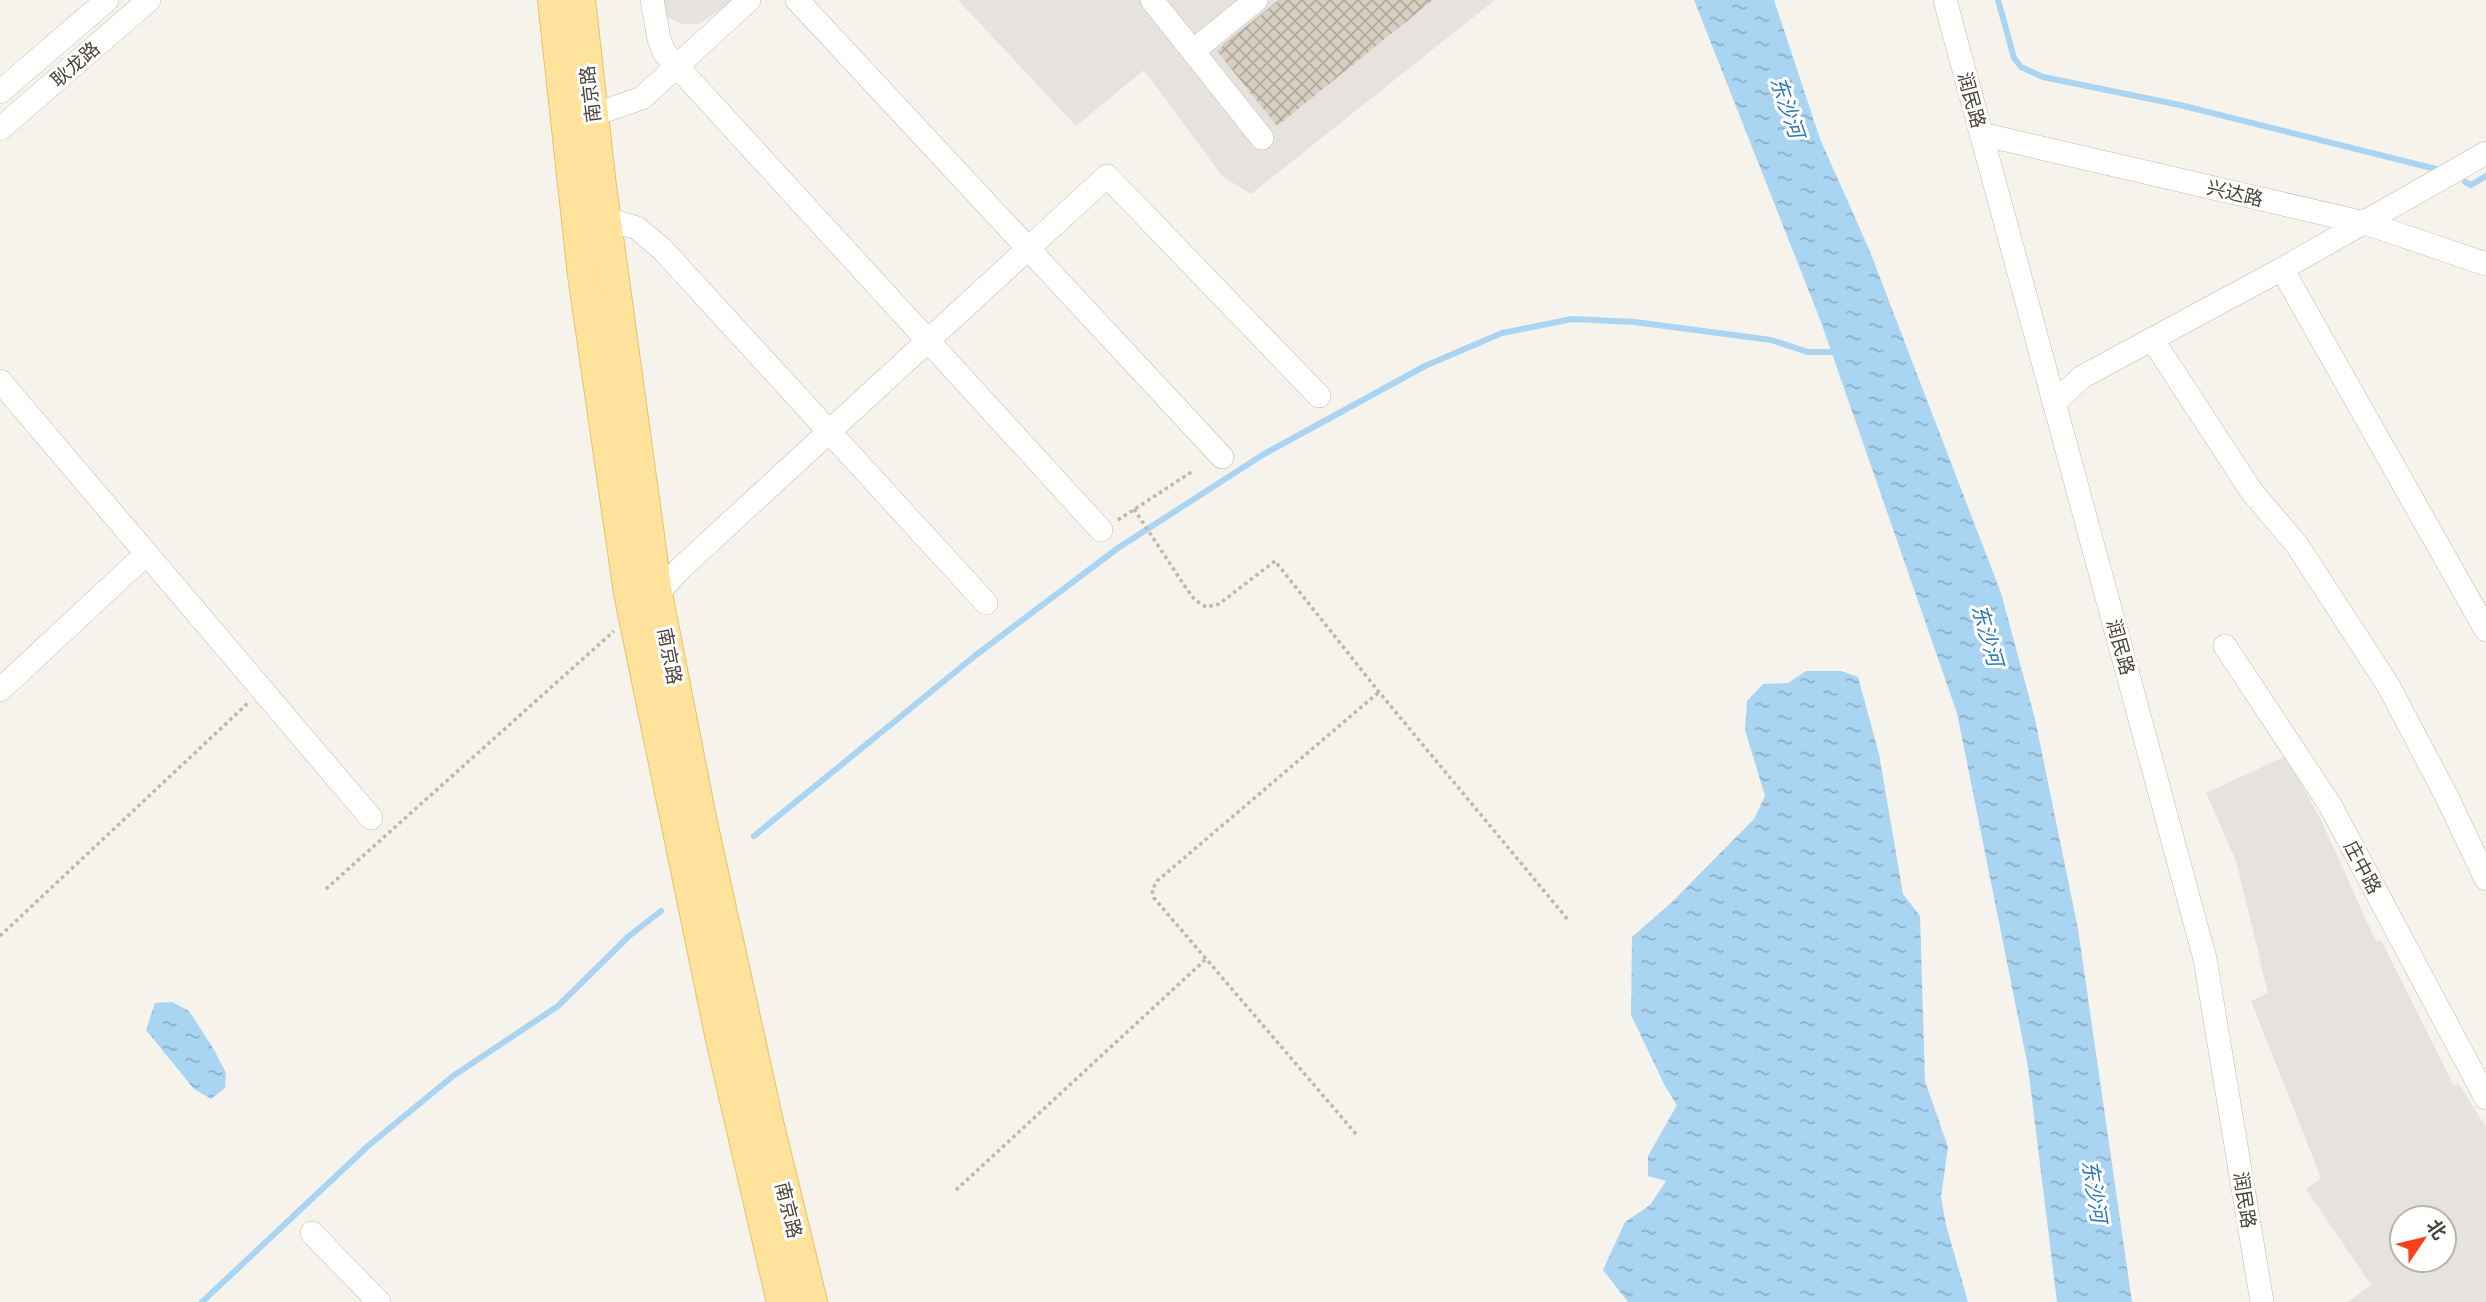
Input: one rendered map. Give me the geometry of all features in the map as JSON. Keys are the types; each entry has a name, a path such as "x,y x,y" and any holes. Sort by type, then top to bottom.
{"main road":[{"name":"南京路","path":"553,0 583,275 633,613 721,1039 782,1302"},
{"name":"南京路","path":"580,0 606,219 657,594 702,823 811,1302"}],"street":[{"name":"耿龙路","path":"0,92 107,0"},
{"name":"耿龙路","path":"0,129 149,0"},
{"path":"652,0 664,52 1101,530"},
{"path":"593,115 642,98 749,0"},
{"path":"797,0 1222,457"},
{"path":"1152,0 1262,138"},
{"path":"1193,51 1256,0"},
{"name":"润民路","path":"1945,0 2205,959 2262,1302"},
{"name":"兴达路","path":"1982,134 2365,223 2486,264"},
{"path":"2054,403 2082,377 2365,223 2486,153"},
{"path":"657,594 1107,176 1319,396"},
{"path":"606,219 637,228 662,249 986,603"},
{"path":"2282,269 2486,630"},
{"path":"2152,339 2252,492 2297,545 2388,685 2446,795 2486,879"},
{"path":"0,381 371,818"},
{"path":"0,690 146,554"},
{"name":"庄中路","path":"2225,646 2330,805 2486,1098"},
{"path":"312,1233 379,1302"}],"path":[{"path":"1101,530 1193,471"},
{"path":"1134,509 1186,588 1195,600 1206,607 1219,604 1275,561 1379,692 1569,921"},
{"path":"326,888 633,613"},
{"path":"0,936 262,690"},
{"path":"1356,1134 1205,960 1154,898 1152,890 1157,881 1379,692"},
{"path":"956,1190 1205,960"}],"shaded area":[{"path":"663,0 734,0 699,24 681,24 664,15"},
{"path":"958,0 1495,0 1251,194 1222,176 1144,70 1076,126"},
{"path":"2286,756 2321,820 2376,942 2381,940 2454,1086 2458,1083 2486,1127 2486,1302 2348,1302 2371,1285 2306,1189 2321,1178 2251,1001 2268,993 2236,861 2206,793"}],"water":[{"name":"东沙河","path":"1694,0 1774,0 1820,139 1869,249 2001,593 2035,719 2078,929 2132,1302 2057,1302 2028,1067 1957,713 1821,322"},
{"path":"1806,671 1841,671 1858,677 1879,754 1903,894 1920,916 1925,1081 1948,1147 1941,1197 1946,1225 1968,1302 1628,1302 1603,1270 1625,1222 1650,1205 1666,1181 1648,1176 1648,1156 1677,1105 1631,1015 1632,937 1672,902 1754,819 1765,796 1745,730 1747,701 1763,684 1788,683"},
{"path":"172,1002 189,1011 226,1073 225,1088 211,1099 194,1089 146,1030 155,1003"}],"building":[{"path":"1280,0 1433,0 1277,126 1217,51"}],"waterway":[{"path":"1998,0 2014,58 2021,67 2043,77 2180,105 2440,170"},
{"path":"2465,182 2471,185 2486,176"},
{"path":"754,836 976,655 1118,548 1264,454 1425,366 1502,333 1572,319 1635,322 1771,340 1808,352 1836,352"},
{"path":"202,1302 368,1146 453,1076 558,1006 629,936 661,911"}]}
